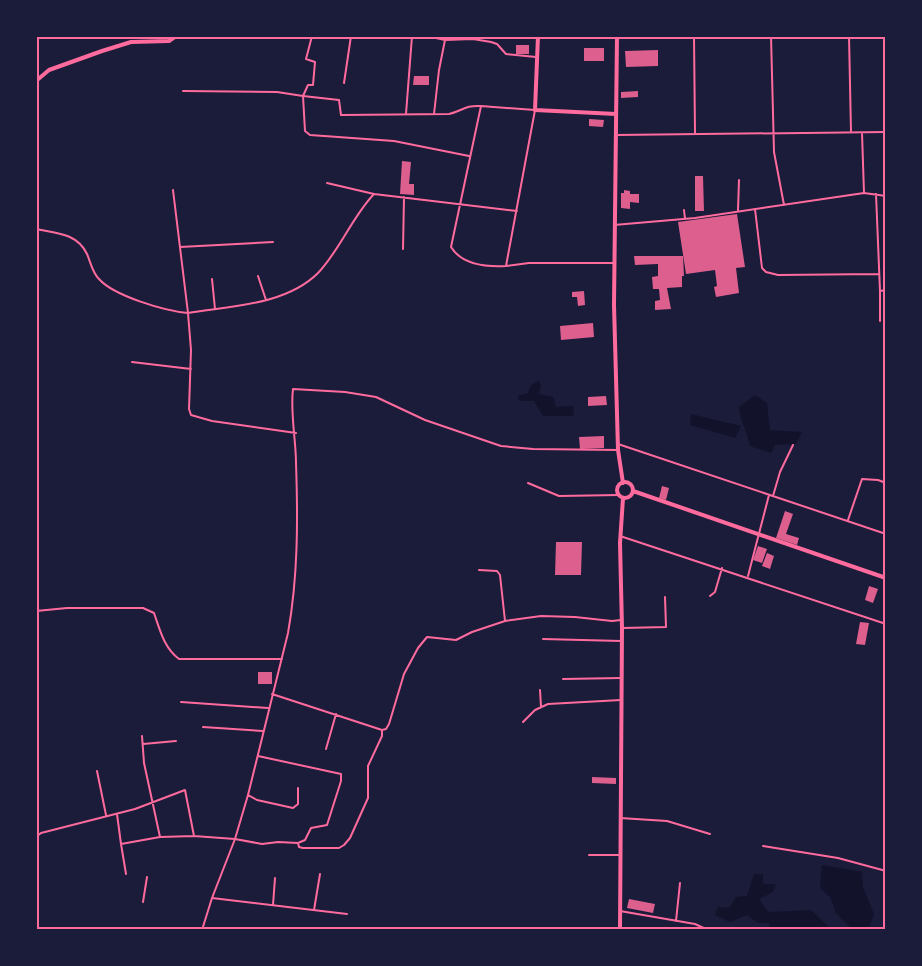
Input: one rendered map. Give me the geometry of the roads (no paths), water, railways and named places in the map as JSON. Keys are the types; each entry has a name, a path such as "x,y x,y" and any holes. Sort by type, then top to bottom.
{"main road":[{"path":"36,81 49,70 131,42 163,42 170,41 176,36"},
{"path":"538,36 535,110 616,114"},
{"path":"617,36 614,263 618,450 623,483"},
{"path":"623,483 631,485 633,491"},
{"path":"620,930 622,620 621,496 618,487 623,483"},
{"path":"633,491 886,578"},
{"path":"621,496 629,497 633,491"}],"street":[{"path":"312,36 306,59 315,62 313,85 308,85 303,96 305,131 310,135 394,141 469,156"},
{"path":"344,83 351,36"},
{"path":"406,115 412,36"},
{"path":"427,36 445,40 473,39 491,42 497,44 506,54 538,57"},
{"path":"694,36 695,133"},
{"path":"771,36 774,158 784,205"},
{"path":"849,36 852,133"},
{"path":"434,115 445,40"},
{"path":"183,91 285,93 339,100 342,116 434,115 456,112 468,105 535,110 506,266"},
{"path":"481,106 459,203 452,243 453,250 479,265 614,263"},
{"path":"862,132 864,193"},
{"path":"615,136 695,133 886,132"},
{"path":"738,212 739,180"},
{"path":"327,183 374,194 517,211"},
{"path":"173,190 188,314 191,369 189,409 193,416 212,421 296,433"},
{"path":"614,225 685,219 864,193 886,196"},
{"path":"36,230 61,233 75,239 87,254 94,274 106,286 170,311 188,314 266,300 302,285 318,272 374,194"},
{"path":"876,194 880,321"},
{"path":"403,249 404,197"},
{"path":"755,209 762,268 766,272 778,275 879,274"},
{"path":"684,210 685,219"},
{"path":"180,247 273,242"},
{"path":"258,276 266,300"},
{"path":"212,279 215,309"},
{"path":"880,291 886,290"},
{"path":"132,362 191,369"},
{"path":"202,930 235,839 248,795 288,633 294,593 297,504 293,390 345,392 376,397 417,417 501,446 533,449 618,450"},
{"path":"618,444 886,534"},
{"path":"773,496 780,472 793,445"},
{"path":"848,520 862,479 886,483"},
{"path":"528,483 559,496 621,496"},
{"path":"748,577 769,495"},
{"path":"621,536 886,624"},
{"path":"710,596 716,592 722,568"},
{"path":"479,570 497,571 500,575 505,621"},
{"path":"622,628 666,627 666,597"},
{"path":"36,610 143,609 154,613 164,641 179,659 282,659"},
{"path":"272,694 382,730 386,729 389,724 404,674 424,639 431,637 456,640 505,621 541,616 622,620"},
{"path":"543,639 621,641"},
{"path":"563,679 621,678"},
{"path":"540,690 541,707"},
{"path":"523,722 541,707 561,703 621,700"},
{"path":"181,702 268,708"},
{"path":"326,749 336,714"},
{"path":"203,727 263,731"},
{"path":"298,843 299,847 303,848 332,849 344,845 350,838 368,798 368,766 382,736 382,730"},
{"path":"142,736 144,763 160,837"},
{"path":"142,744 176,741"},
{"path":"121,844 160,837 194,836 235,839 262,844 298,843 305,840 311,828 325,826 328,823 342,776 335,772 257,755"},
{"path":"97,771 106,816"},
{"path":"248,795 258,800 293,808 298,804 298,788"},
{"path":"36,837 41,833 117,814 185,790 194,836"},
{"path":"117,814 126,874"},
{"path":"620,818 667,821 710,834"},
{"path":"763,846 838,858 886,871"},
{"path":"590,855 620,855"},
{"path":"314,910 320,874"},
{"path":"143,902 147,877"},
{"path":"273,905 275,878"},
{"path":"676,921 680,883"},
{"path":"212,898 347,914"},
{"path":"620,911 695,924 708,930"}]}
